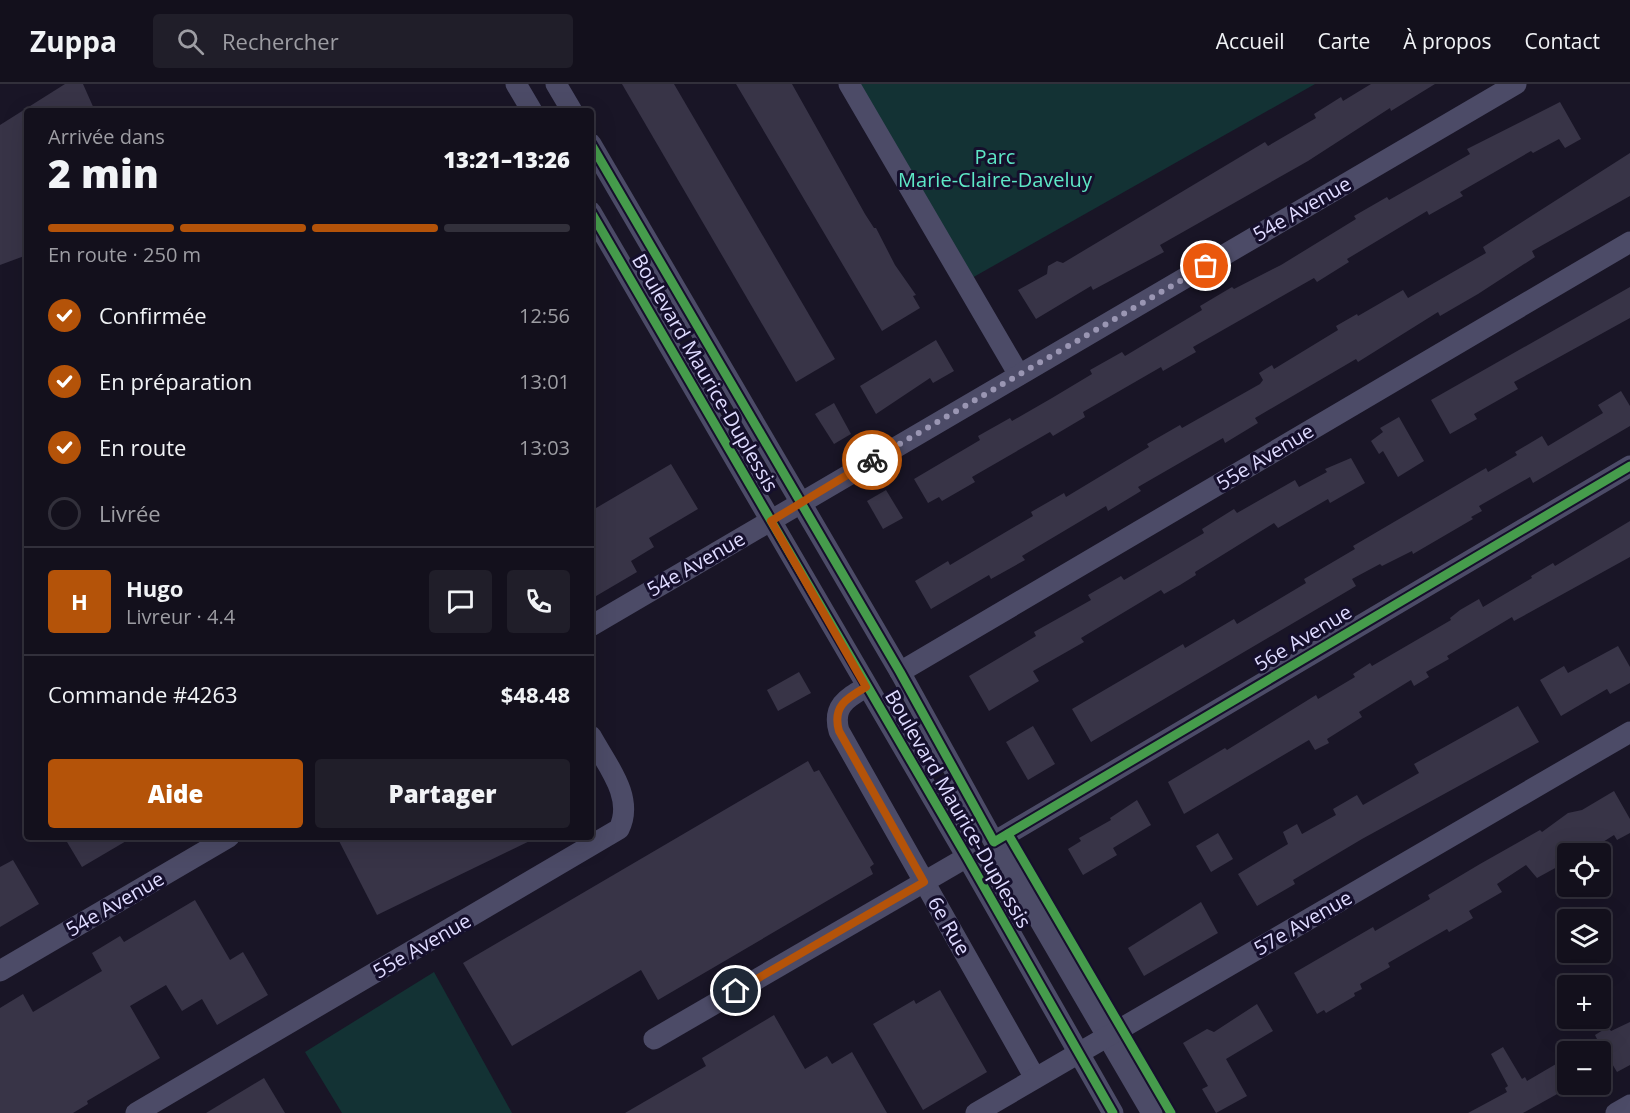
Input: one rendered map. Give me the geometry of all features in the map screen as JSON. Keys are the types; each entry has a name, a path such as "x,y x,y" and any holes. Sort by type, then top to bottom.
{"street":[{"path":"516,84 530,108"},
{"path":"556,84 570,108"},
{"path":"849,84 1019,375"},
{"name":"54e Avenue","path":"594,624 1516,84"},
{"name":"Boulevard Maurice-Duplessis","path":"594,149 900,672 994,842 1152,1113"},
{"name":"Boulevard Maurice-Duplessis","path":"594,217 967,857 1113,1113"},
{"name":"55e Avenue","path":"900,672 1630,242"},
{"name":"56e Avenue","path":"994,842 1630,466"},
{"name":"6e Rue","path":"866,687 843,700 839,707 837,723 839,731 1035,1078"},
{"name":"57e Avenue","path":"976,1113 1630,732"},
{"name":"55e Avenue","path":"136,1113 619,829 624,819 625,798 594,741"},
{"name":"54e Avenue","path":"0,971 224,840"},
{"path":"654,1039 967,857"},
{"path":"1616,1113 1630,1105"}],"green space":[{"name":"Parc Marie-Claire-Daveluy","path":"849,84 1315,84 963,283"},
{"path":"434,972 512,1113 342,1113 305,1052"}],"building":[{"path":"65,84 83,84 94,108 27,108"},
{"path":"622,84 674,84 835,359 796,382"},
{"path":"736,84 792,84 865,214 876,228 895,265 916,295 913,296 920,308 882,331"},
{"path":"1371,84 1435,84 1391,111 1390,108 1308,161 1160,245 1164,252 1093,290 1091,286 1036,319 1018,290 1047,274 1048,266 1057,261 1063,263 1265,142 1268,146 1316,118 1314,114 1341,97 1343,101"},
{"path":"1560,102 1581,139 1565,148 1559,139 1533,153 1531,151 1460,192 1463,196 1429,215 1427,211 1347,259 1349,262 1317,282 1314,278 1193,347 1196,352 1163,371 1161,367 1083,412 1085,417 1053,436 1050,432 972,477 975,482 942,501 939,497 928,503 914,479 980,440 978,436 1010,418 1012,421 1052,398 1092,374 1090,370 1122,352 1125,356 1202,310 1200,306 1232,287 1234,289 1281,265 1356,219 1354,216 1387,197 1389,200 1470,154 1467,149"},
{"path":"24,110 24,256 0,265 0,125"},
{"path":"1630,153 1630,196 1532,251 1535,257 1478,294 1440,316 1438,312 1358,362 1356,359 1255,418 1258,423 1225,443 1223,438 1138,487 1141,491 1108,511 1106,506 1022,556 1025,560 991,579 989,575 931,609 915,581 948,561 950,565 1033,516 1031,512 1064,493 1066,497 1149,447 1147,444 1180,425 1182,428 1260,384 1263,380 1259,373 1272,365 1274,369 1338,330 1336,326 1403,290 1408,298 1486,253 1483,247"},
{"path":"1630,287 1630,318 1514,382 1518,389 1474,414 1477,419 1450,434 1431,400"},
{"path":"936,340 954,371 933,383 930,378 876,414 860,386"},
{"path":"1621,391 1630,406 1630,426 1533,483 1530,477 1479,506 1482,511 1471,517 1473,519 1413,554 1412,551 1382,566 1380,564 1352,579 1356,586 1091,742 1072,709 1183,644 1185,648 1234,619 1237,624 1306,583 1304,579 1355,549 1353,546 1486,468 1488,472 1517,455 1515,452 1542,436 1548,446 1603,413 1598,405"},
{"path":"834,403 851,434 834,444 815,414"},
{"path":"1399,417 1424,461 1398,477 1383,451 1379,454 1371,441 1383,432 1380,428"},
{"path":"1351,458 1365,483 1330,503 1328,499 1278,528 1274,523 1195,572 1196,575 1180,585 1164,594 1161,590 1081,638 1084,642 1033,671 1039,681 989,711 969,676 1036,636 1034,632 1091,600 1088,595 1121,576 1124,580 1204,533 1202,529 1234,509 1237,513 1295,480 1299,487 1327,472 1325,469"},
{"path":"671,464 698,509 649,538 654,547 631,561 637,572 594,597 594,509"},
{"path":"886,490 903,518 883,529 867,501"},
{"path":"1630,521 1630,557 1514,621 1512,617 1447,656 1449,659 1426,672 1429,677 1414,686 1411,680 1359,712 1362,717 1327,739 1329,743 1315,750 1309,740 1184,814 1168,782 1225,748 1227,750 1316,695 1318,699 1355,677 1353,674 1370,663 1372,666 1451,620 1450,618 1460,610 1479,599 1483,607 1553,563 1555,566"},
{"path":"1618,646 1630,667 1630,683 1610,694 1607,689 1561,716 1540,680 1564,666 1568,673"},
{"path":"799,672 811,693 778,711 767,690"},
{"path":"1518,706 1539,742 1362,839 1293,880 1295,884 1257,906 1238,874 1288,844 1283,832 1297,824 1302,834 1336,815 1333,809 1357,795 1363,805 1419,773 1414,764"},
{"path":"1033,726 1055,764 1028,780 1006,742"},
{"path":"808,761 814,772 819,770 874,864 870,867 873,874 658,1000 641,970 512,1046 463,963"},
{"path":"1614,791 1630,819 1630,833 1617,840 1614,835 1601,843 1557,843 1557,867 1537,878 1526,865 1497,884 1502,892 1469,911 1473,918 1449,932 1447,929 1388,963 1390,967 1360,984 1362,989 1354,993 1355,996 1326,1013 1324,1010 1317,1014 1294,973 1373,927 1375,931 1430,899 1428,895 1540,830 1542,832 1568,813 1582,810"},
{"path":"1137,800 1151,825 1113,848 1117,855 1083,875 1068,849 1081,841 1079,838 1111,820 1110,818"},
{"path":"1218,833 1233,859 1211,872 1196,846"},
{"path":"66,840 128,840 82,867"},
{"path":"339,840 532,840 377,915"},
{"path":"13,860 39,904 0,927 0,867"},
{"path":"195,900 230,960 243,952 268,995 217,1025 202,999 182,1011 166,985 130,1006 160,1058 87,1101 88,1104 73,1113 0,1113 0,1008 23,994 33,1012 102,971 92,953 120,936 124,942"},
{"path":"1201,902 1218,933 1144,976 1128,948"},
{"path":"940,990 987,1072 923,1110 873,1024 914,1000 916,1004"},
{"path":"1257,1004 1273,1031 1226,1059 1247,1096 1216,1113 1202,1089 1208,1086 1183,1043 1207,1029 1214,1032"},
{"path":"774,1015 805,1069 827,1056 832,1064 852,1052 887,1113 625,1113 706,1066 702,1058"},
{"path":"1630,1022 1630,1065 1617,1072 1611,1062 1611,1041 1594,1041 1597,1039 1595,1035 1605,1029 1611,1031"},
{"path":"1503,1047 1522,1079 1525,1077 1527,1081 1557,1063 1557,1094 1523,1113 1468,1113 1507,1092 1505,1088 1508,1086 1491,1054"},
{"path":"264,1078 285,1113 206,1113"}],"cycle path":[{"path":"594,149 900,672 994,842 1630,466"},
{"path":"594,217 967,857 1113,1113"},
{"path":"1008,834 1171,1113"}],"way so far":[{"path":"872,460 1206,266"}],"route":[{"path":"736,991 924,882 839,731 837,714 843,700 866,687 771,521 872,460"}]}
